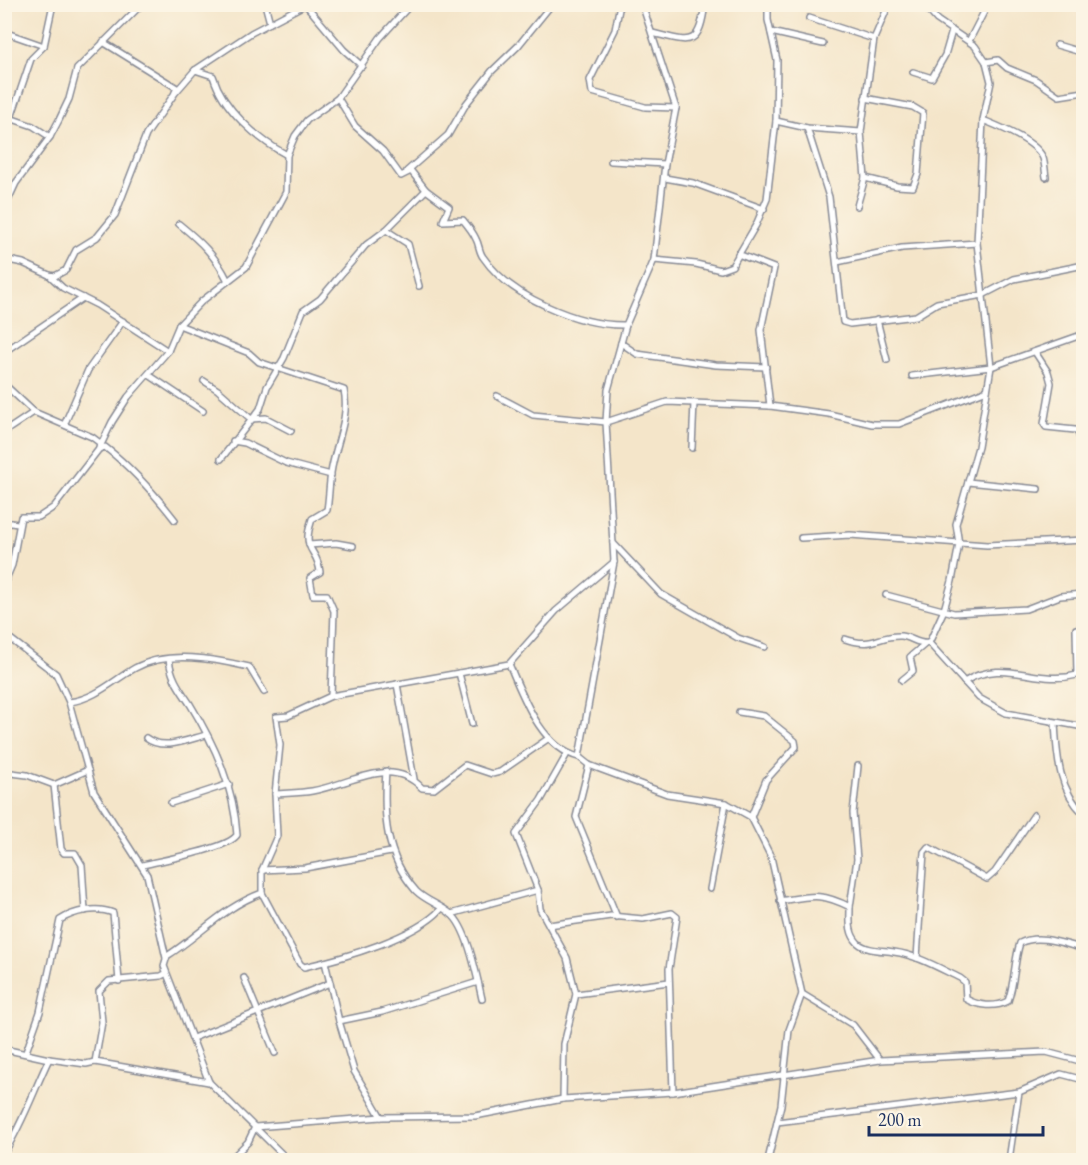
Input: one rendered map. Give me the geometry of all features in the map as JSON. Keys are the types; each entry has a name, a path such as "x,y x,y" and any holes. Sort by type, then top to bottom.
{"street":[{"path":"50,137 33,126 8,117 31,59 44,45 53,4"},
{"path":"4,209 16,183 50,137 69,99 77,69 142,4"},
{"path":"265,4 270,24"},
{"path":"4,585 12,565 21,517 39,517 54,507 99,449 111,422 128,397 168,351 179,325 202,301 246,267 255,254 286,192 287,155 295,136 307,120 338,98 380,38 411,4"},
{"path":"401,176 448,135 466,104 492,71 518,46 552,4"},
{"path":"620,4 615,30 590,80 592,92 645,107 676,108"},
{"path":"579,757 614,562 606,422 608,390 626,326 654,260 655,234 665,178 665,164 676,108 642,4"},
{"path":"652,33 683,41 693,39 702,28 705,4"},
{"path":"654,260 727,270 764,209 773,158 776,121 777,60 768,4"},
{"path":"857,206 865,178 861,132 874,39 889,4"},
{"path":"902,680 913,671 910,657 927,644 944,610 958,544 956,524 978,447 990,367 977,243 983,120 991,82 986,62 969,41 952,32 923,4"},
{"path":"930,12 942,4"},
{"path":"969,41 988,4"},
{"path":"4,259 23,263 49,275 55,276 66,270 76,250 98,237 115,215 146,135 175,93 195,70 250,33 306,5 344,50 362,66"},
{"path":"809,18 874,39"},
{"path":"4,32 44,45"},
{"path":"771,32 824,44"},
{"path":"913,72 932,78 945,55 952,32"},
{"path":"103,42 177,88 175,93"},
{"path":"1057,45 1083,53"},
{"path":"986,62 998,60 1007,68 1036,80 1059,96 1083,92"},
{"path":"195,70 213,76 218,91 236,113 262,138 287,155"},
{"path":"338,98 355,126 384,151 401,176"},
{"path":"865,98 913,107 923,113 918,174 913,187 865,178"},
{"path":"983,120 1010,131 1033,147 1043,157 1046,177"},
{"path":"776,121 807,128 861,132"},
{"path":"807,128 829,197 843,322 850,324 916,316 947,300 982,295 1014,279 1083,265"},
{"path":"611,161 665,164"},
{"path":"401,176 411,171 426,190 449,207 443,221 463,220 477,240 482,256 530,299 606,326 626,326"},
{"path":"665,178 693,183 764,209"},
{"path":"221,459 232,441 260,409 303,311 320,299 366,245 386,230 426,190"},
{"path":"179,224 218,261 228,280"},
{"path":"386,230 408,244 419,286"},
{"path":"837,262 902,248 977,243"},
{"path":"738,254 774,268 761,330 770,406"},
{"path":"49,275 63,288 123,321 168,351"},
{"path":"4,351 83,298"},
{"path":"877,320 887,360"},
{"path":"65,423 88,370 123,321"},
{"path":"179,325 249,353 259,362 344,390 346,398 341,437 331,475 327,510 312,519 309,545 318,557 320,572 310,578 314,595 327,595 334,610 331,696"},
{"path":"912,376 990,367 1083,334"},
{"path":"621,343 637,354 716,365 765,368"},
{"path":"1035,352 1048,372 1051,384 1044,424 1046,427 1075,430 1079,434 1083,456"},
{"path":"149,375 203,411"},
{"path":"204,381 218,390 251,419 266,418 291,432"},
{"path":"4,384 34,412 65,423 92,437 100,444 99,449"},
{"path":"497,396 533,415 606,422 667,402 770,406 829,414 872,424 899,424 987,390"},
{"path":"692,448 694,403"},
{"path":"4,432 34,412"},
{"path":"232,441 245,443 286,463 331,475"},
{"path":"99,449 105,447 121,459 155,493 175,520"},
{"path":"968,482 1038,489"},
{"path":"4,522 18,524"},
{"path":"801,538 850,535 958,544 1083,540"},
{"path":"309,545 336,543 353,546"},
{"path":"613,543 661,594 738,638 765,647"},
{"path":"441,909 421,927 325,962 304,967 300,964 262,893 262,870 277,836 275,794 280,745 276,717 288,716 331,696 509,664 556,611 614,562"},
{"path":"886,595 959,613 1026,609 1060,596 1083,594"},
{"path":"964,682 975,675 1003,670 1043,678 1081,673 1076,628"},
{"path":"845,639 867,644 903,636 927,644 980,698 1006,713 1083,727"},
{"path":"4,648 7,637 56,674 69,702 94,792 143,865 167,959"},
{"path":"69,702 102,691 138,667 153,660 169,659 211,660 249,667 264,692"},
{"path":"143,865 235,838 229,784 206,735 178,689 171,672 169,659"},
{"path":"509,664 526,703 549,738 567,754 579,757 589,765 667,794 726,803 752,816 771,857 802,994 789,1030 785,1074 768,1161"},
{"path":"459,673 472,724"},
{"path":"398,684 414,779 422,788 434,789 465,765 492,774 500,772 549,738"},
{"path":"739,712 764,716 795,741 796,747 766,780 752,816"},
{"path":"1055,723 1058,766 1066,792 1083,814"},
{"path":"146,738 151,742 171,745 206,735"},
{"path":"563,1099 564,1044 576,994 567,958 540,909 538,890 516,834 541,800 567,754"},
{"path":"589,765 576,817 617,917"},
{"path":"858,766 853,813 857,859 850,907 850,930 859,944 874,950 897,952 917,958 965,982 966,999 975,1004 1000,1005 1008,1001 1013,986 1020,943 1028,939 1048,940 1083,949"},
{"path":"4,772 27,775 54,785 88,770"},
{"path":"275,794 314,791 386,771 414,779"},
{"path":"386,771 384,810 391,852 417,892 451,914 471,951 482,999"},
{"path":"171,803 229,784"},
{"path":"54,785 61,849 64,854 75,853 82,865 85,911"},
{"path":"710,889 726,803"},
{"path":"917,958 923,899 924,852 928,847 987,879 995,872 1034,814"},
{"path":"262,870 304,868 391,852"},
{"path":"451,914 538,890"},
{"path":"262,893 219,916 187,944 167,956 164,966 165,974 209,1082 288,1161"},
{"path":"780,901 819,895 850,907"},
{"path":"26,1052 39,1012 57,925 60,920 71,913 85,911 106,911 115,916 119,981"},
{"path":"549,925 617,917 644,919 672,913 677,917 669,982 673,1092"},
{"path":"325,962 354,1071 381,1117"},
{"path":"95,1062 102,1022 99,991 109,981 165,974"},
{"path":"244,978 275,1053"},
{"path":"339,1021 402,1006 478,982"},
{"path":"576,994 669,982"},
{"path":"193,1038 330,983"},
{"path":"802,994 853,1025 880,1060"},
{"path":"4,1048 49,1059 86,1064 95,1062 209,1082"},
{"path":"255,1127 381,1117 475,1116 563,1099 673,1092 880,1060 1046,1052 1083,1062"},
{"path":"4,1153 20,1128 30,1098 49,1059"},
{"path":"777,1122 1019,1092 1061,1074 1083,1080"},
{"path":"1009,1161 1019,1092"},
{"path":"230,1161 248,1142 255,1127"},
{"path":"879,1161 886,1156 901,1161"}]}
